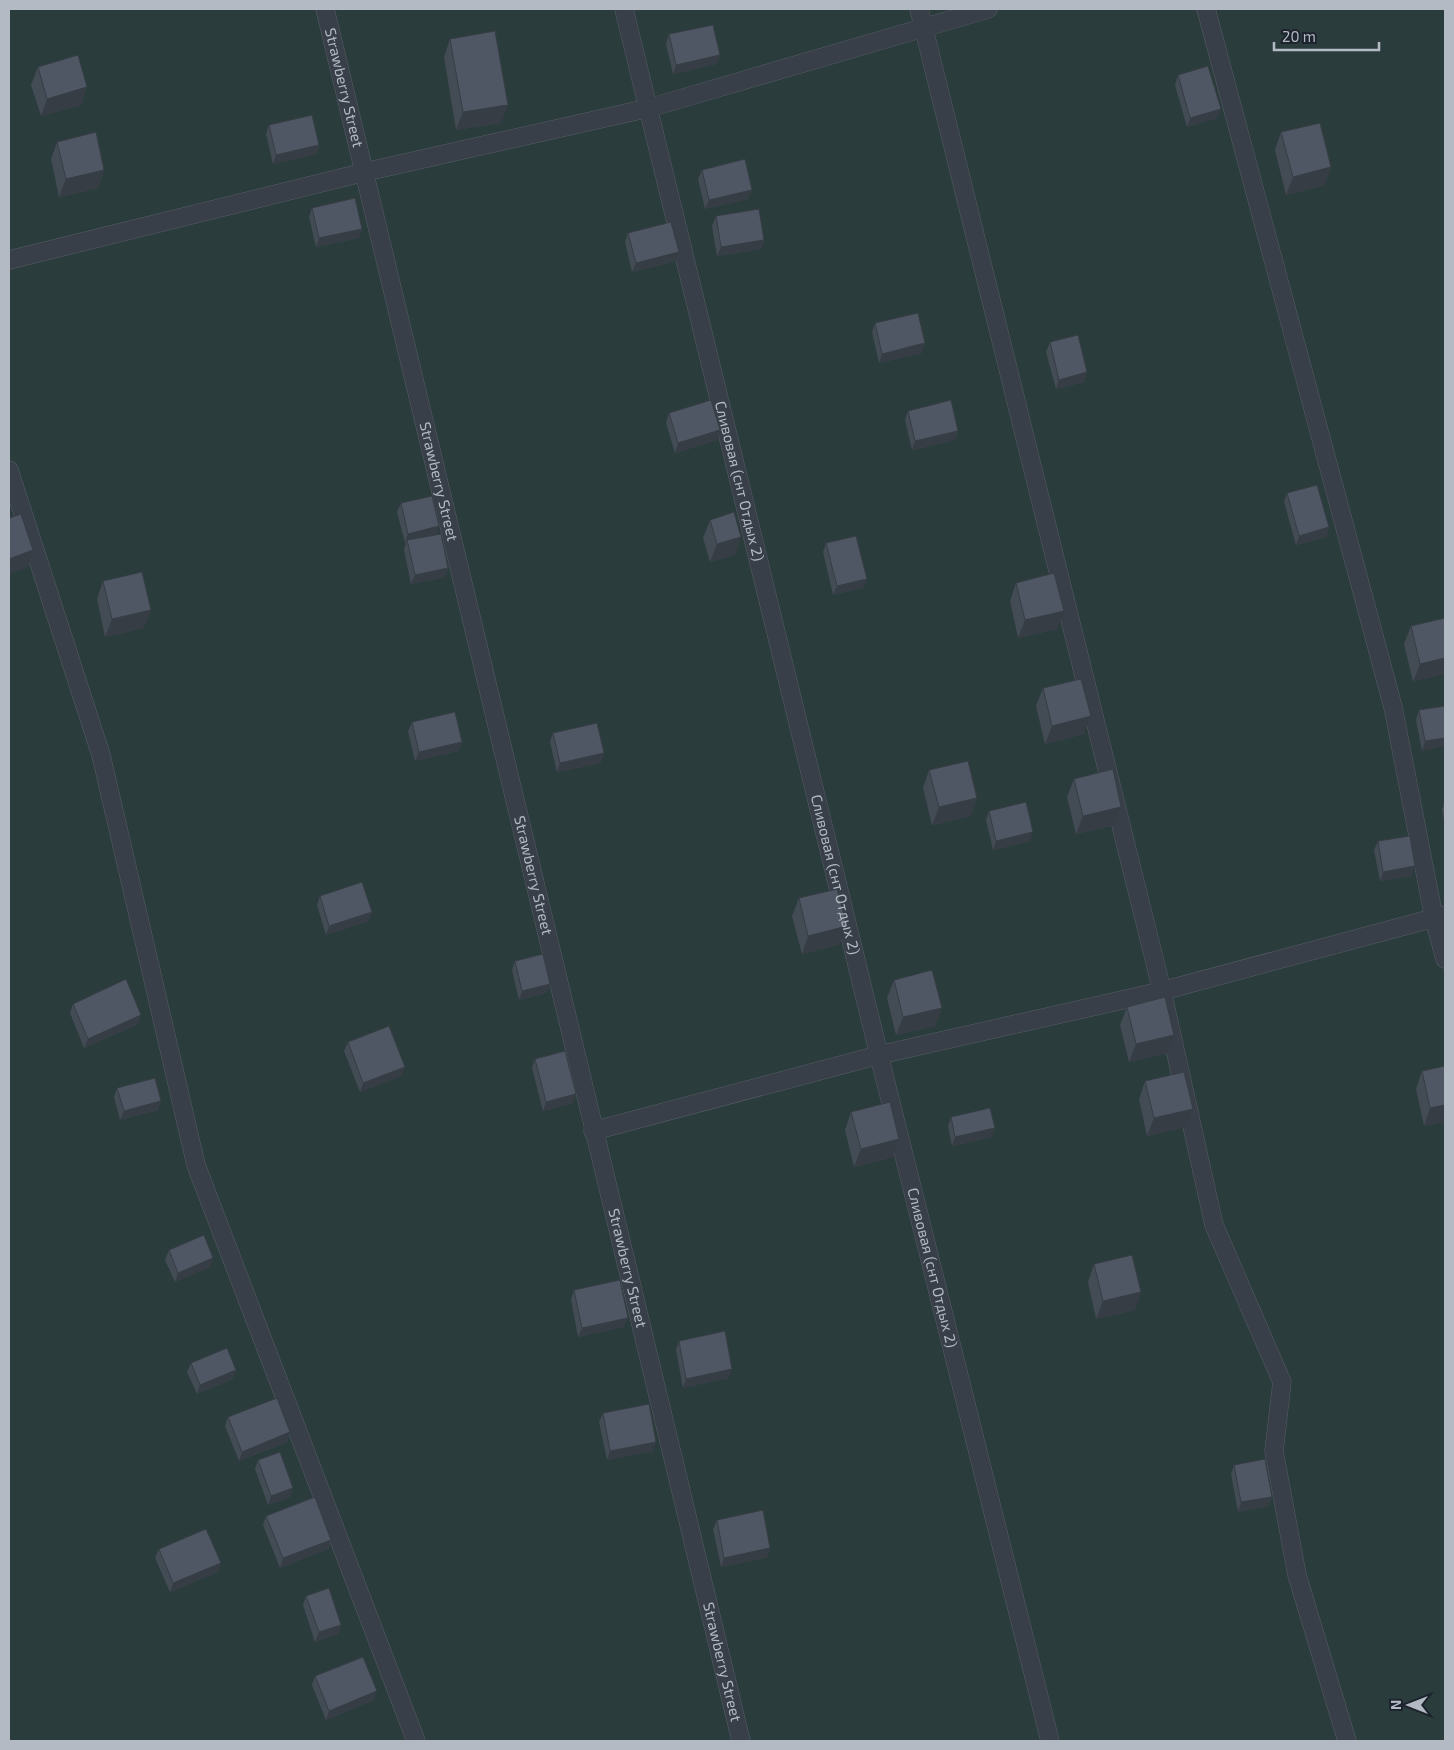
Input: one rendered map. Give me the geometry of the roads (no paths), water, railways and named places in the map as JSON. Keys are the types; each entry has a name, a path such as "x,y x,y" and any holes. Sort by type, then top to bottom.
{"lane":[{"name":"Strawberry Street","path":"325,9 741,1741"},
{"name":"Сливовая (снт Отдых 2)","path":"624,9 879,1055 1050,1741"},
{"path":"919,9 1162,991 1214,1225 1282,1382 1274,1451 1297,1575 1347,1741"},
{"path":"9,260 365,172 649,108 988,9"},
{"path":"1206,9 1393,707 1440,916 1445,959"},
{"path":"9,470 101,755 196,1165 416,1741"},
{"path":"594,1131 879,1055 1162,991 1440,916"}]}
